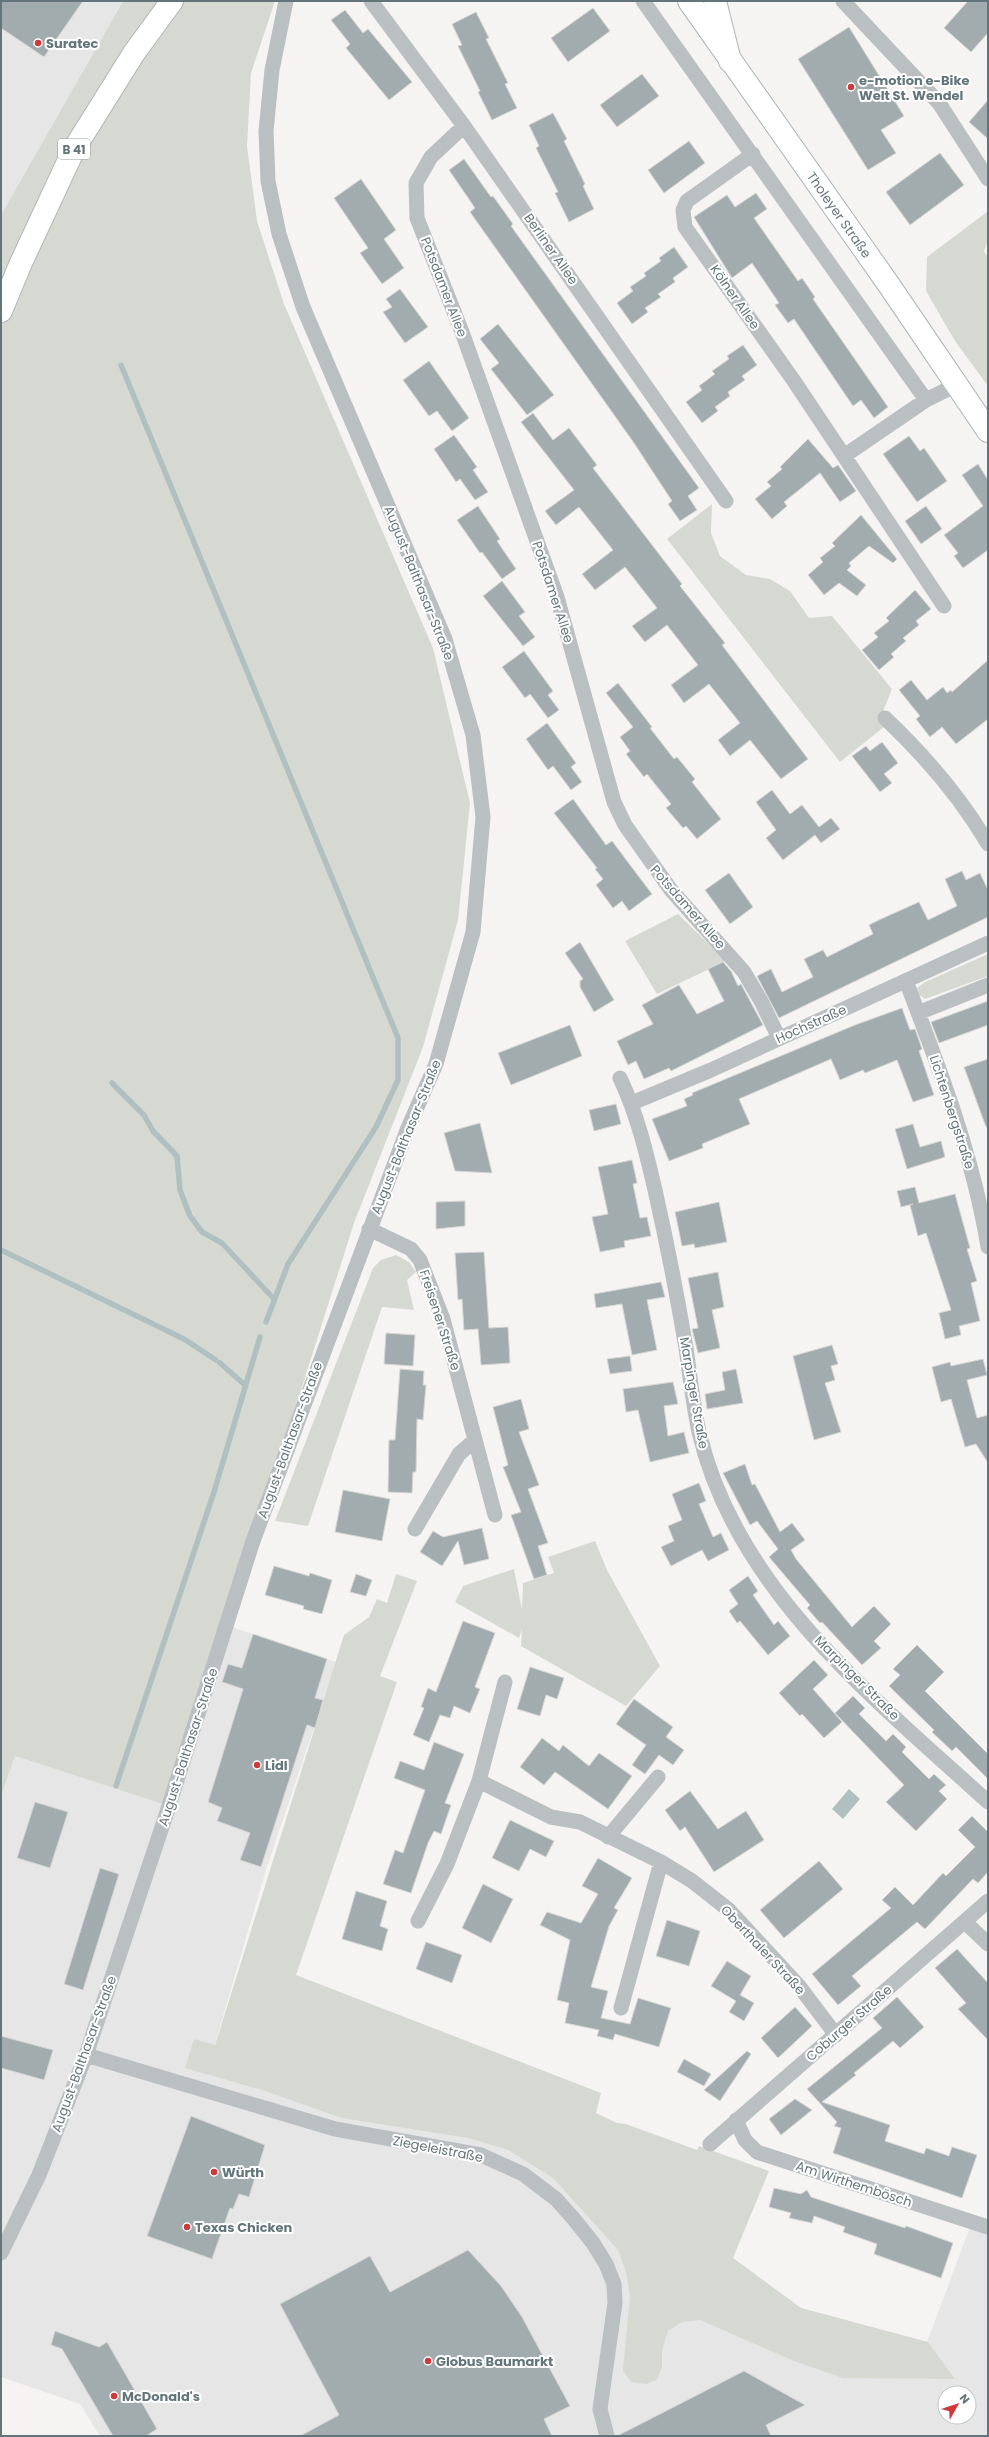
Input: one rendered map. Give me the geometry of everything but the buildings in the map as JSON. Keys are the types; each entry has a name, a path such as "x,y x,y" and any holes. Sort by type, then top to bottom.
{"main road":[{"name":"B 41","path":"1,311 20,265 74,149 134,53 172,1"},
{"name":"Tholeyer Straße","path":"689,1 885,279 988,431"},
{"path":"715,1 730,61"}],"street":[{"name":"August-Balthasar-Straße","path":"1,2253 39,2175 86,2055 165,1818 253,1541 369,1229 408,1128 436,1064 471,940 476,912 483,817 473,735 445,639 303,307 279,234 268,181 266,131 272,70 286,1"},
{"name":"Berliner Allee","path":"372,1 464,126 726,501"},
{"path":"643,1 753,154 926,400"},
{"path":"843,1 939,103 988,179"},
{"name":"Potsdamer Allee","path":"464,126 431,157 416,183 417,218 477,375 557,597 614,802 625,825 671,890 744,972 761,1001 779,1038"},
{"name":"Kölner Allee","path":"753,154 687,201 683,210 685,227 794,381 944,606"},
{"path":"844,456 926,400 956,385"},
{"path":"885,718 931,763 961,801 988,844"},
{"name":"Hochstraße","path":"632,1103 711,1070 988,943"},
{"name":"Lichtenbergstraße","path":"906,981 942,1076 968,1159 988,1247"},
{"path":"918,1013 988,985"},
{"name":"Marpinger Straße","path":"620,1078 632,1103 640,1128 675,1281 699,1431 713,1482 733,1523 760,1568 790,1608 841,1666 988,1802"},
{"name":"Freisener Straße","path":"369,1229 411,1249 420,1260 443,1319 495,1515"},
{"path":"415,1529 459,1454 475,1440"},
{"path":"418,1921 448,1864 479,1781 505,1682"},
{"path":"608,1837 658,1777"},
{"name":"Oberthaler Straße","path":"479,1781 528,1807 552,1817 580,1822 661,1862 692,1881 729,1910 799,1986 836,2035"},
{"path":"622,2008 661,1862"},
{"name":"Coburger Straße","path":"710,2144 988,1901"},
{"path":"965,1922 988,1944"},
{"name":"Ziegeleistraße","path":"86,2055 335,2130 481,2155 523,2174 556,2199 573,2218 593,2243 606,2264 614,2284 616,2303 600,2409 607,2436"},
{"name":"Am Wirthembösch","path":"736,2120 745,2140 757,2152 988,2227"}],"shaded area":[{"path":"1,1 123,1 1,215"},
{"path":"123,1 275,1 251,73 247,146 257,221 284,304 433,648 470,803 458,920 423,1047 354,1223 169,1806 15,1756 1,1796 1,215"},
{"path":"987,212 988,241 984,251 988,258 988,386 955,341 926,291 927,257"},
{"path":"712,504 711,533 720,556 746,575 770,579 790,591 809,618 832,616 892,689 882,714 884,727 840,762 667,539"},
{"path":"678,914 726,961 657,994 625,941"},
{"path":"988,954 988,976 925,999 918,994 917,988 925,982"},
{"path":"396,1255 409,1262 416,1272 407,1280 414,1310 382,1307 308,1526 275,1521 373,1268 381,1260"},
{"path":"595,1541 607,1570 660,1666 626,1706 521,1646 522,1629 519,1638 455,1602 463,1586 514,1569 522,1610 523,1583 554,1573 548,1557"},
{"path":"396,1574 417,1581 380,1676 397,1682 296,1975 601,2093 596,2113 617,2123 626,2124 697,2150 699,2146 769,2171 733,2258 801,2308 928,2342 955,2379 843,2378 794,2361 700,2320 682,2322 668,2331 662,2350 662,2367 657,2379 647,2384 631,2382 623,2370 630,2297 626,2272 618,2250 553,2178 508,2150 468,2138 342,2118 265,2091 185,2068 194,2039 215,2045 344,1635 369,1617 377,1599 387,1603"},
{"path":"226,1625 336,1662 266,1870 206,2074 265,2091 468,2138 508,2150 553,2178 618,2250 733,2258 801,2308 927,2342 970,2227 988,2232 988,2436 100,2436 80,2404 1,2377 1,1796 15,1756 169,1806"},
{"path":"849,1789 860,1799 843,1819 832,1809"}],"waterway":[{"path":"121,365 398,1038 398,1080 376,1127 288,1264 266,1322"},
{"path":"112,1083 144,1115 153,1131 177,1156 180,1190 190,1216 202,1232 222,1243 274,1299"},
{"path":"1,1250 184,1339 216,1360"},
{"path":"116,1786 214,1492 260,1337"},
{"path":"220,1363 245,1385"}],"place":[{"name":"Suratec","path":"38,43"},
{"name":"e-motion e-Bike Welt St. Wendel","path":"851,87"},
{"name":"Lidl","path":"257,1765"},
{"name":"Würth","path":"214,2172"},
{"name":"Texas Chicken","path":"187,2227"},
{"name":"Globus Baumarkt","path":"428,2361"},
{"name":"McDonald's","path":"114,2396"}]}
